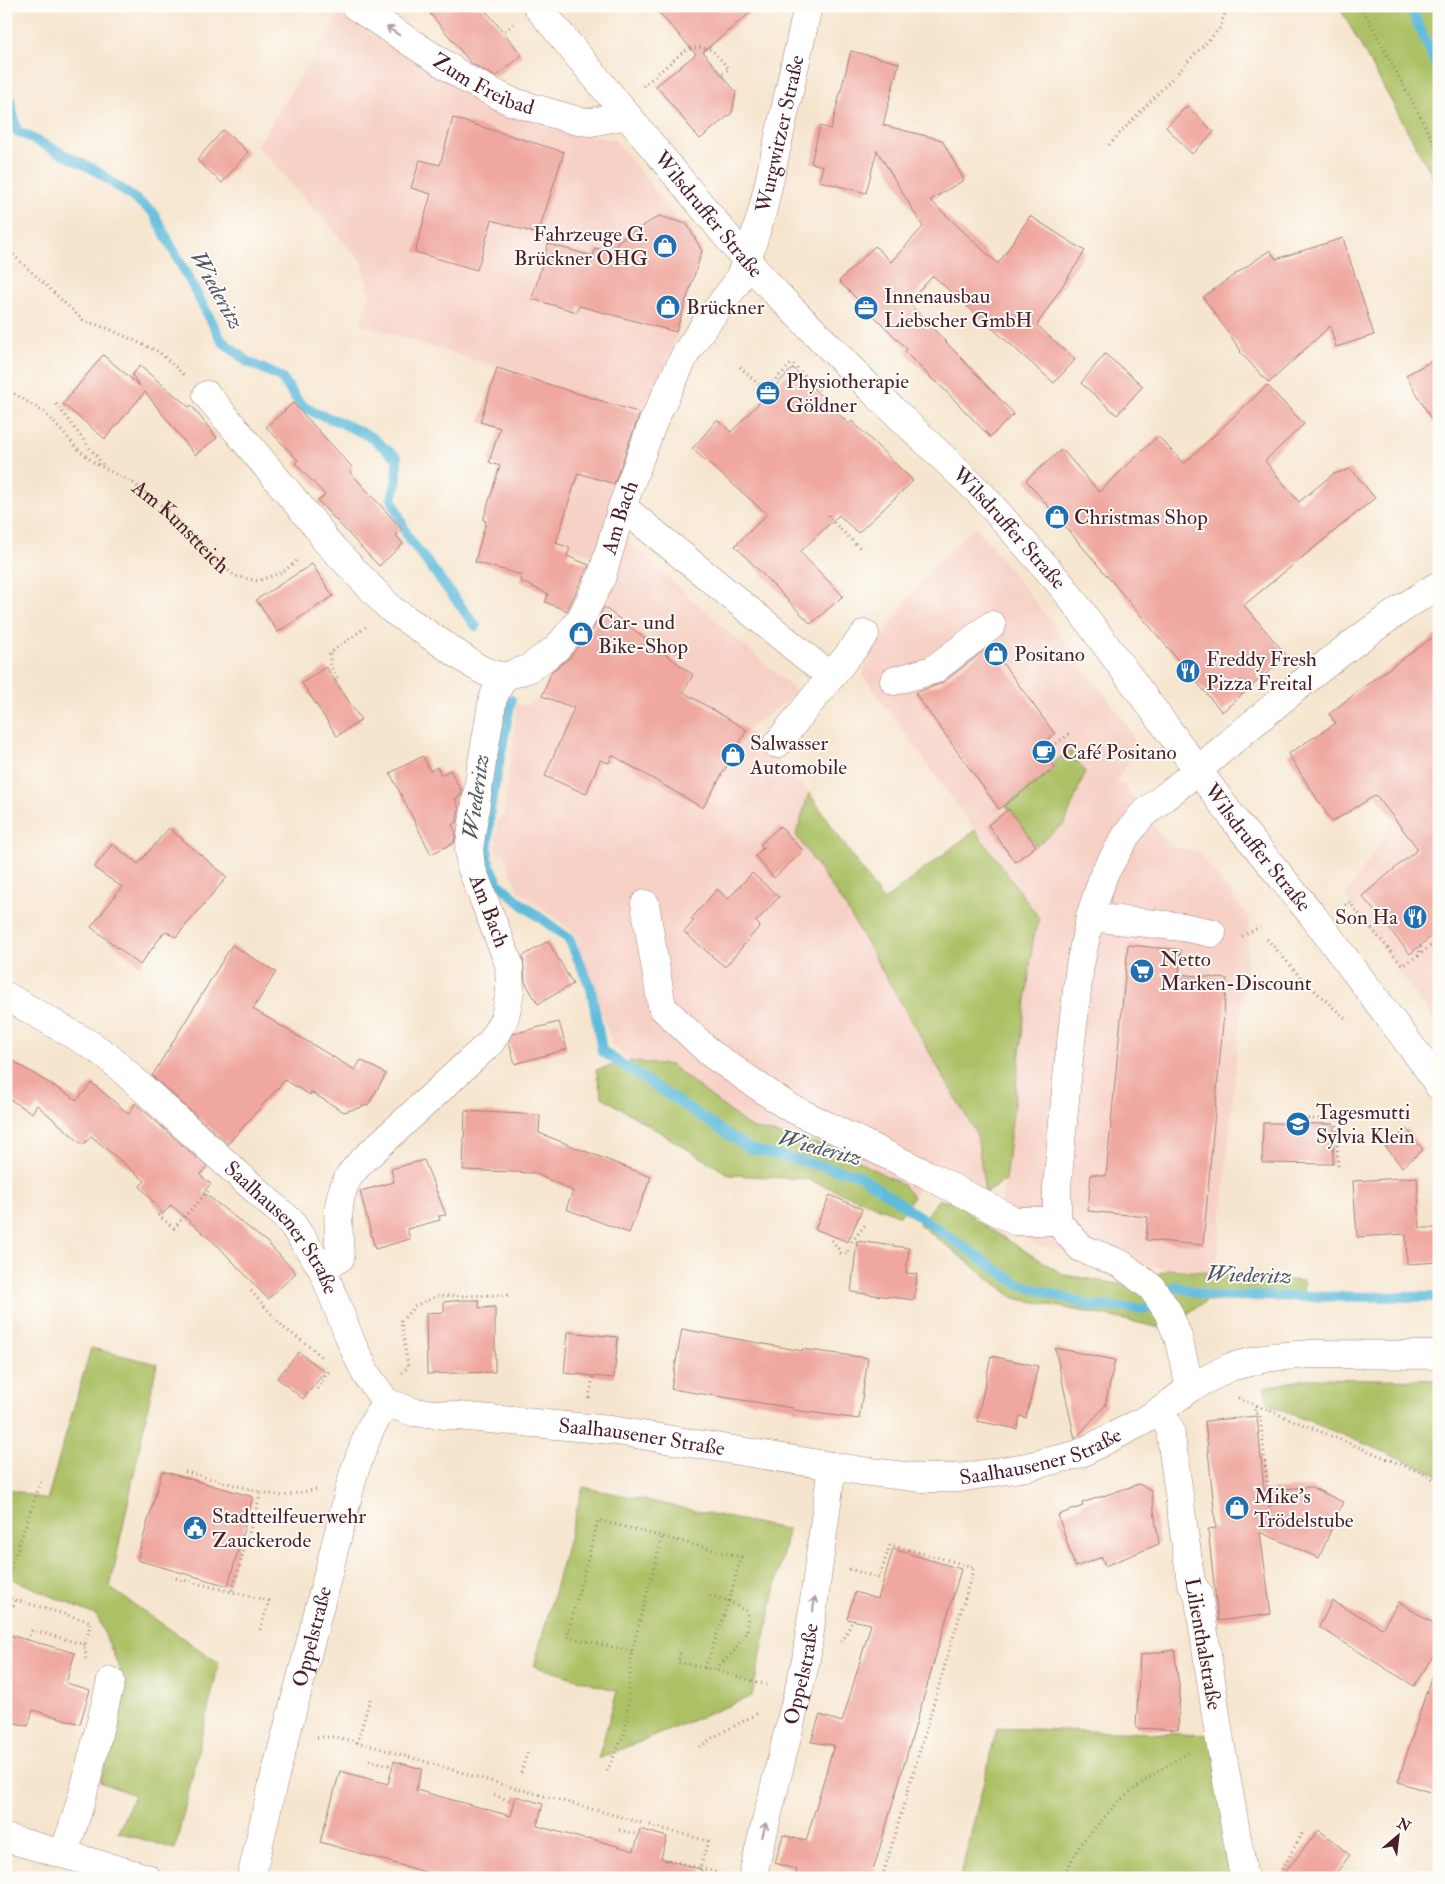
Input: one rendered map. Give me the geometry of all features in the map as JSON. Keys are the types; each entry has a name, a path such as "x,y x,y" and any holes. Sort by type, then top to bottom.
{"street":[{"name":"Zum Freibad","path":"355,6 470,81 510,101 564,119 590,122 627,115"},
{"name":"Wilsdruffer Straße","path":"537,6 747,261 870,388 980,492 1063,587 1236,822 1435,1070"},
{"name":"Wurgwitzer Straße","path":"747,261 763,210 808,6"},
{"name":"Am Bach","path":"322,1268 340,1258 339,1209 348,1177 363,1160 486,1048 505,1017 510,992 509,964 471,867 469,850 494,698 503,677 528,669 556,649 581,619 602,576 621,510 653,422 686,353 736,284 747,261"},
{"path":"207,396 314,523 325,540 391,609 475,666 486,672 503,677"},
{"path":"631,514 816,665 832,675"},
{"path":"1190,1388 1178,1337 1168,1312 1152,1288 1121,1264 1081,1248 1057,1221 1057,1187 1068,1068 1080,966 1090,917 1104,874 1126,836 1141,816 1299,686 1407,604 1439,585"},
{"path":"894,681 933,670 992,625"},
{"path":"777,744 865,634"},
{"path":"645,904 662,1007 710,1053 788,1106 926,1174 1015,1221 1057,1221"},
{"path":"1090,917 1183,927 1212,933"},
{"name":"Saalhausener Straße","path":"6,996 106,1055 290,1221 322,1268 363,1366 386,1402 413,1412 611,1430 832,1466 922,1478 959,1478 1026,1467 1079,1454 1160,1411 1190,1388 1230,1367 1271,1356 1312,1354 1439,1354"},
{"name":"Oppelstraße","path":"251,1878 272,1783 354,1472 370,1429 377,1414 386,1402"},
{"name":"Lilienthalstraße","path":"1160,1411 1170,1429 1191,1583 1198,1593 1219,1735 1244,1878"},
{"name":"Oppelstraße","path":"752,1878 799,1694 808,1650 832,1466"},
{"path":"63,1854 78,1812 110,1680"},
{"path":"6,1838 147,1878"}],"path":[{"path":"1109,145 1220,28 1227,6"},
{"path":"1361,6 1439,152"},
{"path":"641,88 684,51 698,47 712,50 729,70 721,74"},
{"path":"6,248 83,320 109,329 159,352 207,396"},
{"path":"740,367 766,392 792,363 822,392"},
{"name":"Am Kunstteich","path":"6,388 46,414 78,449 93,462 132,483 169,511 219,563 235,576 258,581 283,572 325,540"},
{"path":"56,404 105,467"},
{"path":"829,516 828,518 860,548"},
{"path":"334,681 338,679 330,666 330,653 373,622"},
{"path":"1044,752 1071,733"},
{"path":"1341,909 1349,902 1402,965 1418,956 1439,939"},
{"path":"1239,937 1260,927"},
{"path":"1267,939 1303,980 1346,1018"},
{"path":"1418,956 1422,943"},
{"path":"1308,1119 1337,1120 1338,1170"},
{"path":"158,1215 174,1228 210,1189"},
{"path":"832,1240 841,1253 848,1254 850,1244 865,1226"},
{"path":"251,1291 284,1328 312,1348"},
{"path":"408,1367 401,1321 415,1306 437,1296 512,1295"},
{"path":"317,1389 325,1376"},
{"path":"589,1396 592,1377"},
{"path":"1235,1397 1422,1473 1439,1482"},
{"path":"1257,1405 1254,1412 1260,1416 1271,1519"},
{"path":"186,1472 283,1496 332,1486 354,1472"},
{"path":"6,1582 42,1478"},
{"path":"232,1592 261,1492"},
{"path":"632,1651 567,1636 598,1520 741,1558 729,1600 705,1668"},
{"path":"608,1771 625,1732 632,1651 662,1537"},
{"path":"847,1568 879,1578 890,1545 974,1567 882,1878"},
{"path":"171,1577 269,1601 259,1633"},
{"path":"709,1595 729,1600 748,1612 747,1631 734,1651 715,1670"},
{"path":"6,1596 91,1622"},
{"path":"13,1606 16,1599"},
{"path":"26,1640 32,1630 85,1645"},
{"path":"680,1654 678,1662 715,1670 799,1694"},
{"path":"357,1743 370,1699"},
{"path":"700,1747 712,1738 768,1708"},
{"path":"1062,1878 1081,1842 1118,1801 1155,1773 1219,1735"},
{"path":"312,1741 317,1737 336,1737 708,1841 700,1868"},
{"path":"521,1773 528,1750"},
{"path":"369,1760 392,1766"},
{"path":"494,1795 514,1802"},
{"path":"619,1830 638,1835"},
{"path":"1277,1878 1303,1832"},
{"path":"666,1862 666,1859 716,1872 714,1878"}],"shaded area":[{"path":"339,16 481,98 579,133 615,140 702,251 670,357 641,413 360,324 370,298 362,262 257,146"},
{"path":"532,459 619,486 597,557 483,520 500,466"},
{"path":"975,526 1045,614 1127,725 1135,742 1135,754 1116,780 1124,785 1168,846 1198,852 1250,919 1216,1273 1169,1269 1038,1246 999,1223 1033,940 1039,918 863,675 866,661 918,585 932,568"},
{"path":"621,535 798,692 747,730 809,793 796,835 848,911 977,1135 985,1193 931,1163 913,1197 903,1185 832,1147 751,1128 671,1065 629,1061 613,1045 573,931 519,891 508,868 505,853 495,852 498,822 504,814 516,704 527,705 542,696 556,662 605,607 614,583"},
{"path":"1439,764 1439,1027 1345,897 1425,774"}],"green space":[{"path":"1339,6 1439,6 1439,188"},
{"path":"1070,750 1085,772 1065,823 1036,846 1006,805 1055,768 1053,763"},
{"path":"809,793 883,901 975,830 1039,918 1033,940 1005,1181 985,1193 977,1135 848,911 796,835"},
{"path":"629,1061 671,1065 751,1128 832,1147 903,1185 913,1197 900,1216 807,1179 730,1175 602,1097 596,1070"},
{"path":"938,1200 959,1203 977,1221 1064,1275 1132,1286 1169,1269 1303,1281 1304,1300 1206,1301 1165,1329 1014,1298 919,1224"},
{"path":"91,1348 157,1364 110,1588 219,1663 175,1849 118,1832 134,1795 100,1782 126,1684 97,1616 6,1576 6,1488 47,1500"},
{"path":"1312,1378 1439,1380 1439,1477 1424,1468 1269,1405 1264,1387"},
{"path":"583,1487 788,1530 752,1696 598,1759 617,1691 534,1666"},
{"path":"997,1728 1211,1735 1236,1878 960,1878"}],"building":[{"path":"424,6 482,6 522,55 496,77 471,63"},
{"path":"653,6 758,6 703,52 736,92 732,113 700,139 656,86 696,54"},
{"path":"851,51 899,63 883,125 942,140 964,180 930,200 998,264 1030,216 1085,251 1037,325 1075,360 1054,383 933,276 908,302 1014,414 990,437 905,352 907,349 839,281 875,246 891,262 923,227 877,150 866,193 819,181 823,166 811,163 820,126 831,129"},
{"path":"1187,106 1214,132 1192,154 1166,127"},
{"path":"453,118 564,152 538,234 492,220 477,270 415,252 431,194 411,188 420,160 440,165"},
{"path":"223,130 248,152 222,183 197,160"},
{"path":"659,216 687,224 702,251 676,332 579,306 577,312 532,299 548,244 593,256 595,248 614,254 618,241"},
{"path":"1343,238 1374,335 1336,347 1330,326 1269,383 1240,352 1203,297 1270,250 1276,259"},
{"path":"1105,354 1143,386 1117,415 1081,383"},
{"path":"103,355 140,386 132,375 140,366 189,407 191,405 217,438 195,455 145,392 105,439 63,404"},
{"path":"1439,357 1439,433 1406,375"},
{"path":"497,368 640,413 614,484 578,473 556,543 570,548 567,556 589,565 567,611 545,602 548,594 520,581 522,575 475,562 486,521 483,520 500,466 489,462 500,428 480,422"},
{"path":"793,368 849,424 852,421 913,481 858,533 839,515 800,552 843,596 811,624 735,546 767,514 692,449 717,420 731,432"},
{"path":"1267,385 1304,424 1265,461 1299,502 1333,474 1351,469 1375,498 1244,605 1287,656 1222,712 1026,480 1062,449 1099,492 1158,436 1184,464"},
{"path":"293,403 353,468 350,472 402,529 396,535 403,544 379,566 318,501 325,495 295,463 298,460 266,427"},
{"path":"312,564 333,596 278,632 256,600"},
{"path":"604,607 693,675 683,692 747,730 703,808 612,755 609,763 600,760 586,794 545,776 574,708 542,696 552,671 568,659 593,629"},
{"path":"1439,633 1439,930 1410,954 1362,896 1418,849 1376,795 1332,822 1288,754 1336,723 1329,714"},
{"path":"990,646 1055,734 1041,744 1055,768 999,809 915,693 942,683"},
{"path":"326,667 361,720 337,736 302,683"},
{"path":"423,756 430,771 437,767 441,775 450,770 462,792 455,799 459,808 457,822 452,825 456,832 454,843 431,854 390,773"},
{"path":"1009,809 1036,846 1015,862 988,825"},
{"path":"780,826 803,851 774,878 755,856 763,848 760,845"},
{"path":"169,828 227,877 176,937 165,931 140,965 91,927 122,887 94,868 112,844 138,864"},
{"path":"752,873 779,897 756,922 760,926 725,967 684,932 694,921 691,919 717,889 728,899"},
{"path":"548,941 573,984 538,1004 525,982 523,956"},
{"path":"232,945 276,972 253,1009 355,1070 361,1060 386,1074 368,1105 344,1112 311,1092 310,1095 285,1080 228,1144 152,1076"},
{"path":"1128,945 1181,950 1179,974 1227,979 1203,1245 1146,1240 1148,1217 1088,1211 1091,1174 1106,1176"},
{"path":"559,1022 567,1049 515,1064 509,1042 513,1034"},
{"path":"6,1057 77,1100 92,1083 129,1114 135,1103 207,1167 200,1175 211,1184 203,1192 268,1243 296,1273 268,1299 219,1247 171,1205 163,1214 140,1186 145,1181 91,1136 83,1145 37,1105 32,1113 6,1097"},
{"path":"465,1111 540,1115 539,1133 651,1177 629,1233 566,1209 573,1191 534,1173 463,1170"},
{"path":"1263,1123 1334,1124 1333,1164 1262,1163"},
{"path":"1407,1129 1423,1150 1402,1167 1385,1146"},
{"path":"424,1160 446,1215 439,1216 440,1220 407,1229 410,1239 375,1249 360,1191 394,1182 391,1169"},
{"path":"1417,1177 1420,1228 1439,1228 1439,1262 1407,1264 1406,1234 1357,1237 1353,1181"},
{"path":"830,1195 862,1209 848,1242 815,1229"},
{"path":"857,1241 909,1248 906,1273 917,1274 914,1300 851,1292"},
{"path":"479,1300 479,1308 495,1307 495,1372 427,1374 426,1313 444,1312 444,1302"},
{"path":"682,1329 802,1351 802,1349 868,1358 859,1419 793,1410 793,1408 671,1389"},
{"path":"568,1332 618,1337 614,1378 564,1373"},
{"path":"1055,1348 1115,1360 1105,1406 1075,1439"},
{"path":"299,1352 325,1372 303,1399 277,1378"},
{"path":"991,1356 1038,1366 1026,1418 1020,1416 1017,1429 977,1421"},
{"path":"1257,1416 1264,1490 1311,1487 1343,1502 1319,1558 1260,1532 1271,1614 1218,1621 1208,1529 1216,1528 1205,1421"},
{"name":"Stadtteilfeuerwehr Zauckerode","path":"162,1471 253,1497 228,1586 137,1560"},
{"path":"1139,1484 1151,1490 1159,1544 1105,1566 1102,1557 1075,1567 1058,1515 1083,1506 1082,1503"},
{"path":"893,1549 961,1569 871,1878 795,1878 797,1870 775,1863 783,1835 806,1841 834,1745 811,1742 820,1715 842,1722 871,1624 847,1619 855,1592 878,1599"},
{"path":"1332,1601 1382,1628 1399,1602 1439,1627 1439,1647 1414,1686 1319,1627"},
{"path":"6,1634 75,1653 66,1683 90,1690 80,1724 33,1710 28,1726 6,1721"},
{"path":"1174,1650 1180,1692 1178,1730 1136,1728 1140,1655"},
{"path":"1433,1671 1439,1672 1439,1795 1398,1782"},
{"path":"394,1761 422,1769 416,1790 511,1816 516,1796 543,1804 537,1826 634,1851 640,1829 667,1837 661,1858 702,1870 701,1878 446,1878 320,1842 340,1771 388,1784"},
{"path":"1319,1830 1350,1855 1332,1878 1280,1878"}],"waterway":[{"path":"1410,6 1439,72"},
{"name":"Wiederitz","path":"6,84 17,131 95,170 153,212 222,341 248,362 281,377 300,404 315,413 340,422 371,437 397,458 397,480 392,499 407,536 476,626"},
{"name":"Wiederitz","path":"511,700 490,810 487,859 499,884 523,905 569,939 591,988 602,1051 750,1149 859,1175 1018,1284 1092,1306 1147,1309 1175,1286 1208,1296 1439,1297"}],"place":[{"name":"Fahrzeuge G. Brückner OHG","path":"665,246"},
{"name":"Brückner","path":"668,307"},
{"name":"Innenausbau Liebscher GmbH","path":"866,308"},
{"name":"Physiotherapie Göldner","path":"768,393"},
{"name":"Christmas Shop","path":"1057,517"},
{"name":"Car- und Bike-Shop","path":"581,634"},
{"name":"Positano","path":"996,654"},
{"name":"Freddy Fresh Pizza Freital","path":"1188,671"},
{"name":"Café Positano","path":"1044,752"},
{"name":"Salwasser Automobile","path":"733,755"},
{"name":"Son Ha","path":"1415,917"},
{"name":"Netto Marken-Discount","path":"1142,971"},
{"name":"Tagesmutti Sylvia Klein","path":"1298,1124"},
{"name":"Mike's Trödelstube","path":"1237,1508"},
{"name":"Stadtteilfeuerwehr Zauckerode","path":"195,1528"}]}
